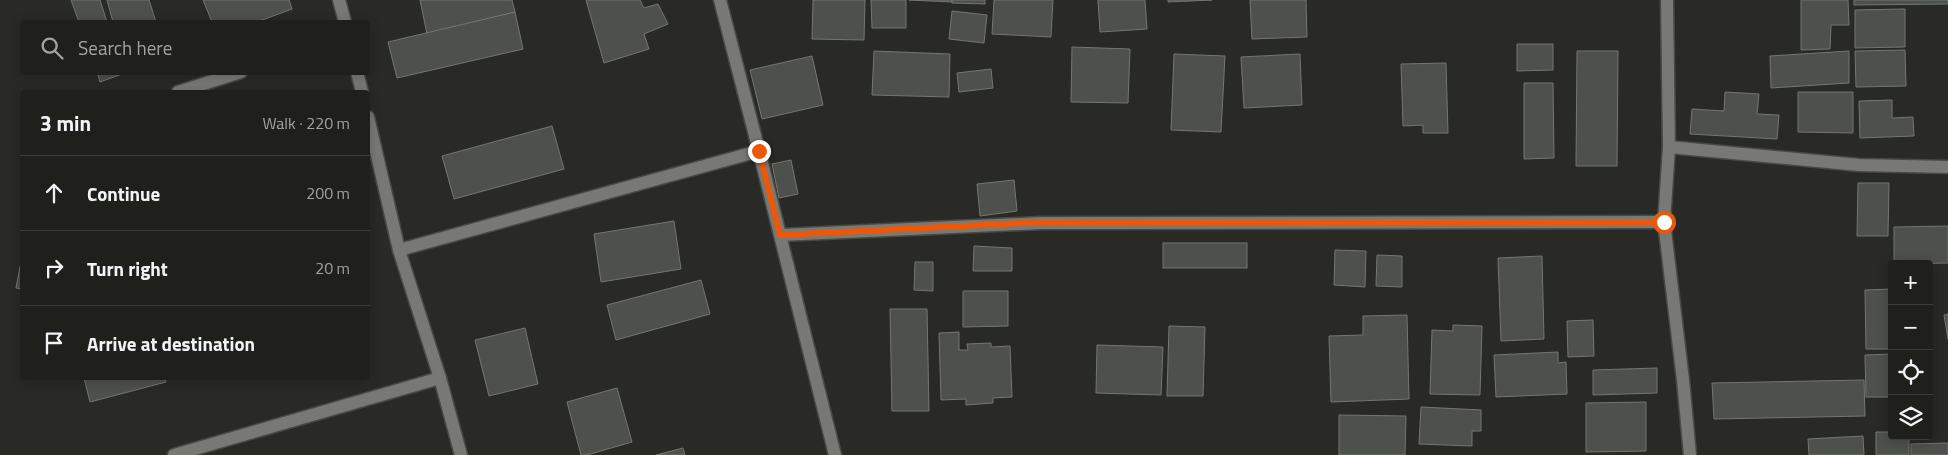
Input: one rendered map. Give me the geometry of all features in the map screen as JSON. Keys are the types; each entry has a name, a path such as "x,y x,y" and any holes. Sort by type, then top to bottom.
{"street":[{"path":"339,0 344,20"},
{"path":"720,0 835,455"},
{"path":"1667,0 1669,147 1664,222 1690,455"},
{"path":"184,90 232,75"},
{"path":"358,75 362,90"},
{"path":"370,126 399,250 440,378 461,455"},
{"path":"1669,147 1859,165 1948,167"},
{"path":"399,250 759,151"},
{"path":"780,235 1041,222 1664,222"},
{"path":"174,455 440,378"}],"building":[{"path":"71,0 100,0 106,20 78,20"},
{"path":"107,0 149,0 155,20 112,20"},
{"path":"203,0 289,0 292,9 262,20 211,20"},
{"path":"420,0 512,0 515,12 427,34"},
{"path":"586,0 640,0 644,8 658,4 668,24 644,34 649,49 604,63"},
{"path":"813,0 865,0 864,40 812,39"},
{"path":"871,0 906,0 906,28 872,28"},
{"path":"909,0 952,0 952,2"},
{"path":"952,0 985,0 985,4 952,3"},
{"path":"994,0 1053,0 1051,37 992,34"},
{"path":"1098,0 1145,0 1147,29 1100,32"},
{"path":"1168,0 1212,0 1168,2"},
{"path":"1250,0 1306,0 1307,37 1252,39"},
{"path":"1801,0 1848,0 1849,25 1831,25 1830,49 1801,50"},
{"path":"1854,0 1948,0 1948,4 1854,5"},
{"path":"1905,9 1905,47 1855,48 1855,10"},
{"path":"952,11 987,15 984,43 949,39"},
{"path":"515,12 523,49 397,78 388,42"},
{"path":"1517,44 1553,44 1553,70 1517,71"},
{"path":"1072,47 1130,49 1128,103 1071,102"},
{"path":"1905,50 1906,86 1856,87 1855,51"},
{"path":"874,51 950,54 949,97 872,95"},
{"path":"1577,51 1618,51 1617,166 1576,166"},
{"path":"1849,51 1849,83 1771,88 1770,56"},
{"path":"1174,54 1225,56 1221,132 1171,130"},
{"path":"1300,54 1302,105 1244,108 1241,57"},
{"path":"812,56 823,105 762,119 750,70"},
{"path":"1446,63 1448,133 1423,133 1423,125 1403,126 1401,64"},
{"path":"991,69 993,88 959,92 957,73"},
{"path":"98,75 119,75 100,82"},
{"path":"1524,83 1553,83 1554,158 1524,159"},
{"path":"1725,92 1759,94 1757,114 1779,115 1777,139 1690,134 1692,109 1724,111"},
{"path":"1798,92 1853,92 1853,133 1798,132"},
{"path":"1892,100 1892,118 1913,117 1914,136 1860,138 1859,101"},
{"path":"552,126 564,169 454,199 442,156"},
{"path":"791,160 798,194 779,198 772,164"},
{"path":"1014,180 1017,211 980,216 977,184"},
{"path":"1858,183 1889,183 1888,236 1857,236"},
{"path":"674,221 681,269 601,282 594,234"},
{"path":"1948,226 1948,263 1933,263 1933,260 1894,260 1894,227"},
{"path":"1163,243 1247,243 1247,268 1163,268"},
{"path":"974,246 1012,248 1012,271 973,271"},
{"path":"1335,250 1366,251 1365,287 1334,285"},
{"path":"1377,255 1402,256 1402,287 1376,286"},
{"path":"1542,256 1544,339 1501,341 1498,258"},
{"path":"915,262 933,262 933,291 914,290"},
{"path":"20,267 20,289 16,288"},
{"path":"701,280 710,314 616,340 607,305"},
{"path":"1888,289 1888,349 1866,349 1865,290"},
{"path":"963,291 1008,291 1008,326 963,327"},
{"path":"890,309 927,309 929,411 892,411"},
{"path":"1948,314 1948,339 1944,315"},
{"path":"1407,315 1409,399 1331,402 1329,336 1363,335 1363,316"},
{"path":"1593,320 1594,356 1568,357 1567,321"},
{"path":"1453,325 1482,326 1480,395 1430,394 1432,330 1453,331"},
{"path":"1169,326 1205,327 1203,396 1167,396"},
{"path":"525,328 538,384 489,396 475,340"},
{"path":"959,332 959,350 968,350 967,344 991,343 991,347 1010,346 1012,397 993,398 993,403 966,405 966,399 941,400 939,333"},
{"path":"1097,345 1163,347 1161,395 1096,393"},
{"path":"1558,352 1558,363 1566,362 1567,394 1496,397 1494,355"},
{"path":"1888,354 1888,397 1866,397 1865,355"},
{"path":"1657,368 1657,393 1593,395 1593,370"},
{"path":"84,380 165,380 166,382 90,402"},
{"path":"1864,380 1865,416 1714,419 1712,383"},
{"path":"617,388 632,442 581,455 567,402"},
{"path":"1646,402 1646,451 1586,452 1586,403"},
{"path":"1421,407 1481,410 1481,431 1472,431 1472,446 1419,444"},
{"path":"1339,415 1406,416 1405,455 1339,455"},
{"path":"1876,432 1888,432 1888,440 1909,440 1909,455 1876,455"},
{"path":"1863,436 1864,455 1809,455 1808,439"},
{"path":"1948,443 1948,455 1911,455 1911,444"},
{"path":"683,448 685,455 656,455"}],"route":[{"path":"759,151 780,235 1041,222 1664,222"}]}
